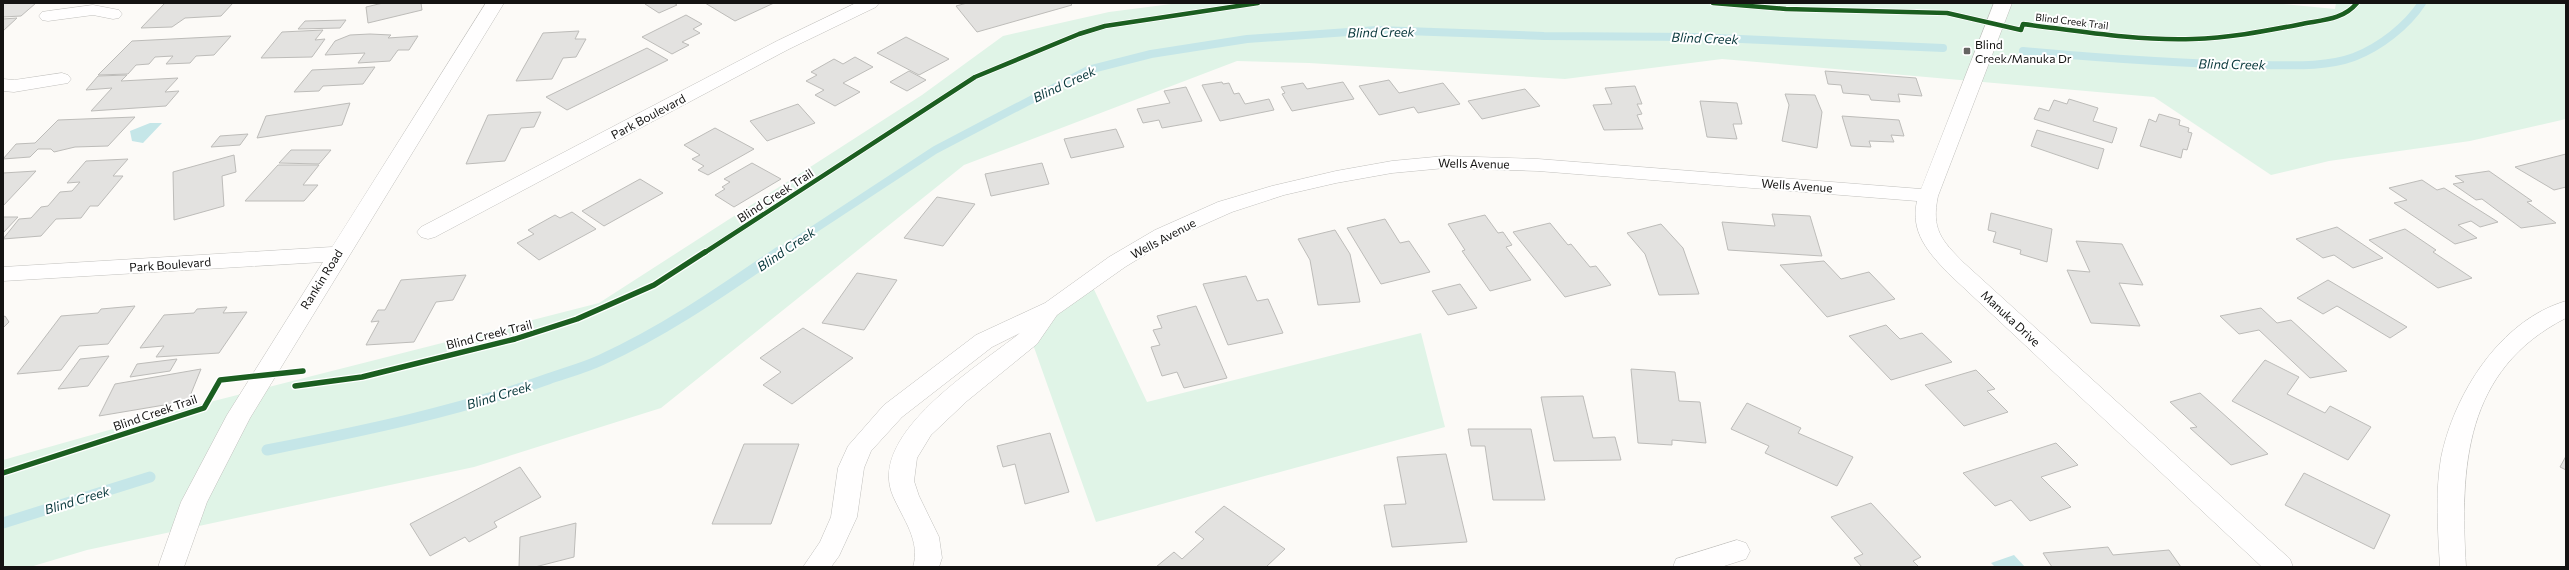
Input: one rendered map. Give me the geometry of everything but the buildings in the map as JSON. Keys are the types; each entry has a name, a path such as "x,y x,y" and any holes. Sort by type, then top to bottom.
{"street":[{"name":"Rankin Road","path":"171,567 194,502 239,415 337,254 494,3"},
{"name":"Park Boulevard","path":"428,232 784,45 870,3"},
{"name":"Manuka Drive","path":"2003,3 1928,196 1924,210 1924,225 1940,253 2280,567"},
{"path":"48,16 96,6 113,14"},
{"path":"7,89 62,79"},
{"name":"Wells Avenue","path":"816,567 838,532 844,516 851,468 860,446 893,411 984,341 1053,308 1117,262 1156,239 1225,207 1279,190 1392,167 1445,162 1493,163 1928,196"},
{"name":"Park Boulevard","path":"3,274 337,254"},
{"name":"Wells Avenue","path":"926,567 927,546 922,528 903,488 901,473 907,448 916,433 934,416 1030,336 1053,308"},
{"path":"2453,567 2451,477 2459,438 2478,389 2502,356 2520,339 2535,326 2566,308"},
{"path":"1686,567 1737,551"}],"green space":[{"path":"1179,3 2273,3 2335,9 2336,3 2566,3 2566,119 2470,141 2329,161 2271,175 2154,97 1722,59 1565,79 1309,63 1237,61 964,165 661,408 474,467 87,550 30,567 3,567 3,460 194,406 599,303 922,95 1003,36 1109,12"},
{"path":"1090,281 1147,402 1421,333 1445,427 1096,522 1030,336"}],"water":[{"path":"150,123 162,123 143,143 132,141 130,131"},
{"path":"2014,555 2025,567 1995,567 1991,563"}],"waterway":[{"name":"Blind Creek","path":"2023,51 2168,62 2292,65 2330,63 2354,57 2383,42 2401,28 2422,3"},
{"name":"Blind Creek","path":"778,253 935,150 1088,70 1151,54 1247,39 1377,30 1544,36 1695,37 1943,48"},
{"name":"Blind Creek","path":"267,450 373,428 444,411 513,391 588,366 625,349 670,323 715,296 779,252"},
{"name":"Blind Creek","path":"3,523 150,477"}],"cycle path":[{"name":"Blind Creek Trail","path":"295,386 362,377 515,339 577,319 654,285 975,77 1079,34 1105,26 1258,3"},
{"name":"Blind Creek Trail","path":"1713,3 1786,9 1947,13 2021,30 2023,24 2118,36 2156,39 2191,39 2239,35 2324,21 2346,13 2357,3"},
{"name":"Blind Creek Trail","path":"3,473 204,408 220,380 303,371"}],"place":[{"name":"Blind Creek/Manuka Dr","path":"1967,51"}]}
